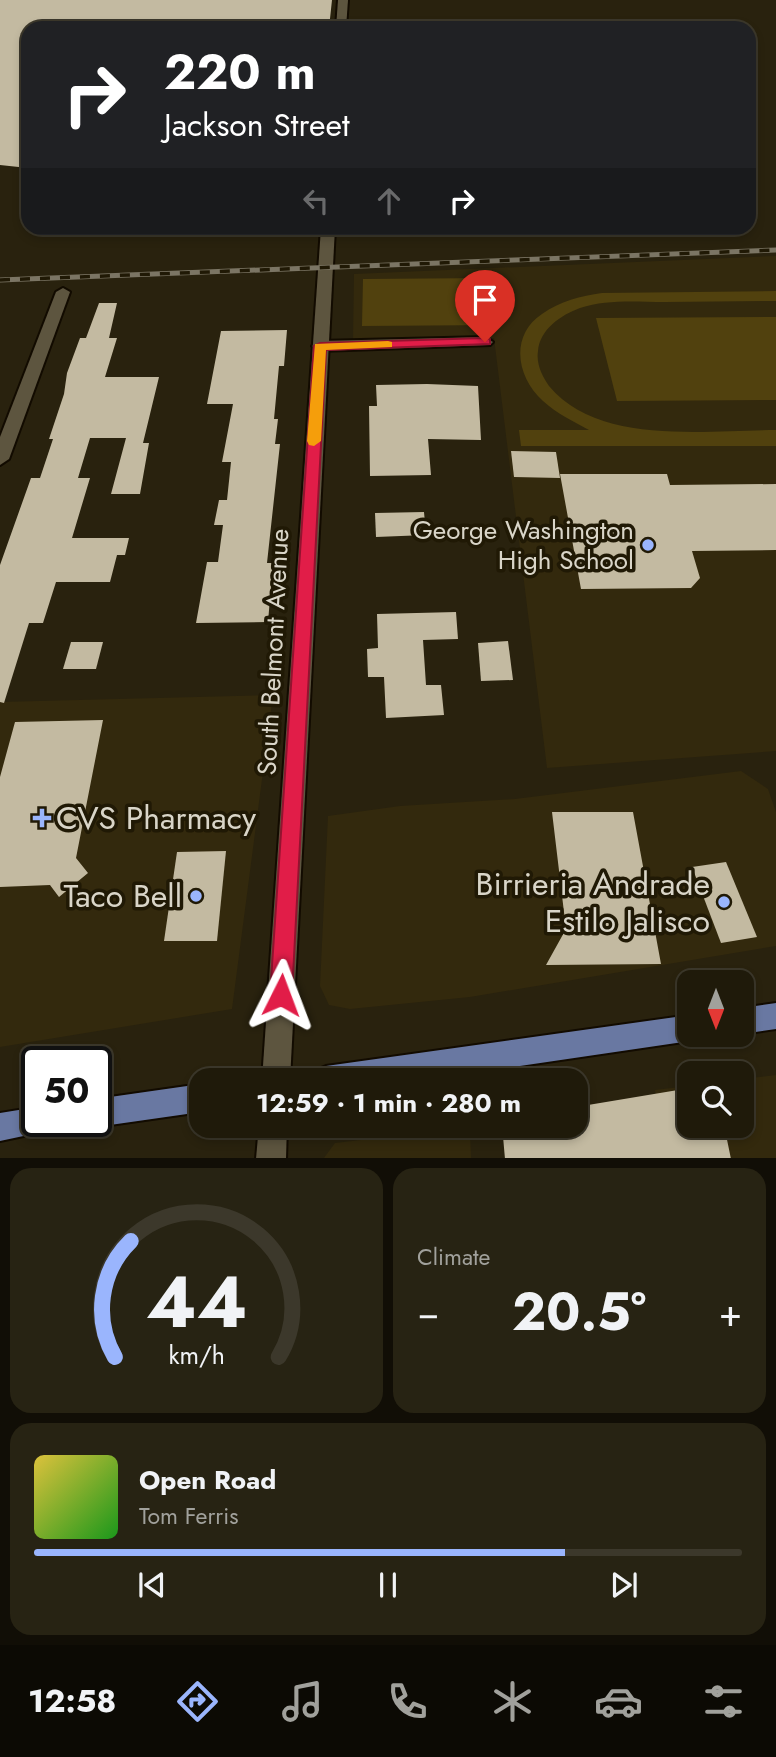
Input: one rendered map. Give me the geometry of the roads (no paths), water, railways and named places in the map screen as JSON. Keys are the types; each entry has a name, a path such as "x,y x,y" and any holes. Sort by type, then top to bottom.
{"main road":[{"path":"342,21 343,0"},
{"name":"South Belmont Avenue","path":"277,1068 328,235"},
{"path":"320,346 485,342"},
{"path":"754,1019 776,1016"},
{"path":"410,1068 677,1030"},
{"path":"112,1111 189,1100"},
{"path":"0,1127 21,1124"},
{"path":"271,1158 272,1138"}],"street":[{"path":"0,459 63,292"}],"railway":[{"path":"0,280 776,250"}],"place":[{"name":"George Washington High School","path":"648,545"},
{"name":"CVS Pharmacy","path":"42,818"},
{"name":"Taco Bell","path":"196,896"},
{"name":"Birrieria Andrade Estilo Jalisco","path":"724,902"}]}
